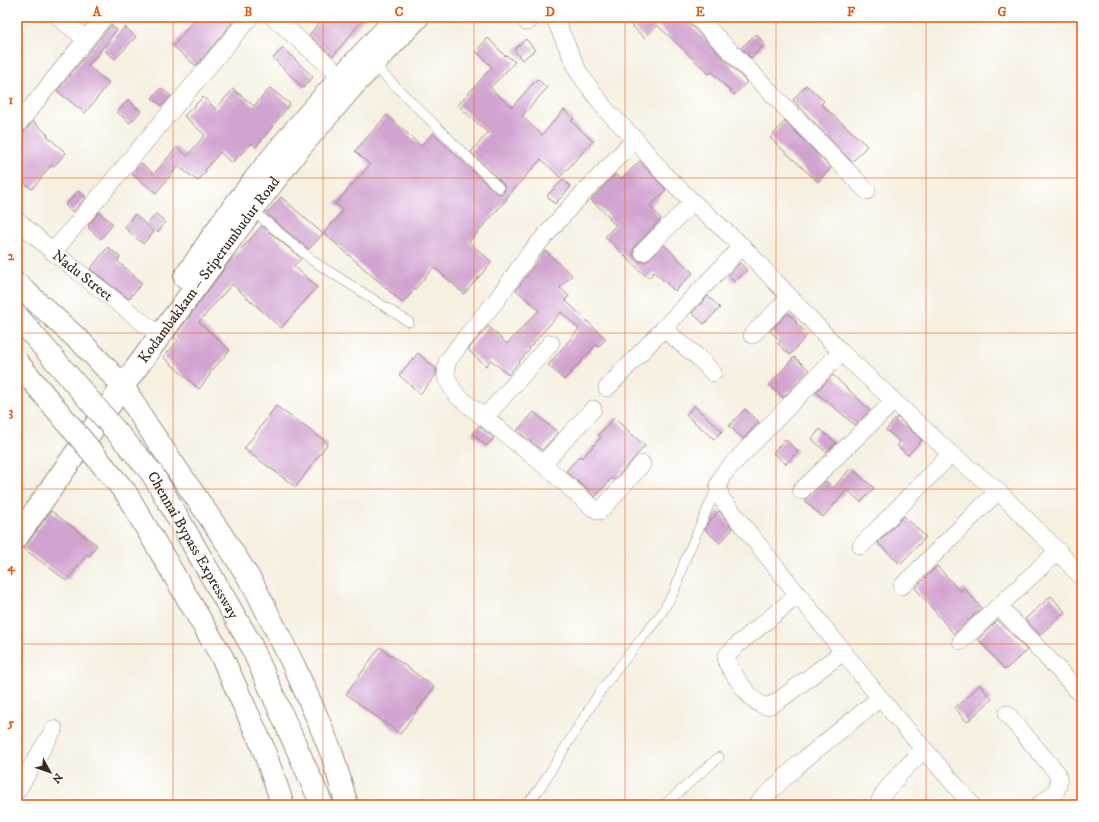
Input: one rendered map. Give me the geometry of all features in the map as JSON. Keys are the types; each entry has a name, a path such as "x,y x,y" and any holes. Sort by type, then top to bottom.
{"main road":[{"name":"Kodambakkam – Sriperumbudur Road","path":"17,511 298,151 347,81 398,17"},
{"name":"Kodambakkam – Sriperumbudur Road","path":"17,537 118,381 150,328 235,205 285,142 347,81 374,65 418,17"},
{"path":"17,284 82,344 118,381 221,534 254,586 294,666 332,754 347,805"},
{"name":"Chennai Bypass Expressway","path":"17,316 152,473 250,643 322,805"},
{"name":"Chennai Bypass Expressway","path":"17,362 126,493 222,657 262,745 283,805"}],"street":[{"path":"58,17 86,39"},
{"path":"17,125 104,17"},
{"path":"53,252 250,17"},
{"path":"273,17 347,81"},
{"path":"554,17 579,73 606,110 635,139 664,174 742,246 841,352 893,402 951,454 998,491 1058,551 1082,578"},
{"path":"697,17 867,190"},
{"path":"635,139 572,205 530,253 495,302 447,362 446,377 456,395 543,464 593,508 599,511 642,464"},
{"path":"643,252 693,202"},
{"name":"Nadu Street","path":"17,220 53,252 150,328"},
{"path":"606,388 742,246"},
{"path":"752,334 790,297"},
{"path":"664,329 700,359 713,373"},
{"path":"485,418 551,343"},
{"path":"841,352 723,474 718,486 721,498 880,698 972,805"},
{"path":"801,491 893,402"},
{"path":"543,464 593,409"},
{"path":"861,546 951,454"},
{"path":"902,586 998,491"},
{"path":"961,641 1058,551"},
{"path":"798,595 737,645 726,657 726,663 749,694 758,703 767,706 778,701 843,652"},
{"path":"999,606 1082,696"},
{"path":"756,805 800,763 880,698"},
{"path":"1007,714 1057,773 1059,780 1056,792 1039,805"},
{"path":"17,791 54,729"},
{"path":"879,805 879,801 884,792 924,749"}],"lane":[{"path":"374,65 499,188"},
{"path":"252,210 313,261 408,322"},
{"path":"526,805 540,788 601,690 636,644 659,617 674,592 685,560 718,486"},
{"path":"664,805 719,757"}],"building":[{"path":"197,17 225,17 232,23 196,66 173,46"},
{"path":"324,17 365,17 333,56 309,35"},
{"path":"622,17 683,17 747,82 734,95 712,72 709,74 657,25 645,38"},
{"path":"111,25 117,30 88,66 109,83 85,113 57,91"},
{"path":"125,27 136,37 115,59 104,50"},
{"path":"756,34 765,44 751,58 741,48"},
{"path":"488,38 505,56 506,55 515,62 490,88 512,107 537,79 547,88 522,116 542,135 564,110 574,119 571,121 593,141 560,177 541,159 506,198 507,199 469,242 492,262 464,294 434,267 403,303 324,233 343,211 335,204 370,165 355,151 387,115 421,146 433,133 495,192 500,194 504,192 505,187 503,184 471,152 488,133 458,105 492,67 476,51"},
{"path":"526,39 535,50 522,60 514,50"},
{"path":"283,48 313,77 303,88 273,58"},
{"path":"806,85 824,101 821,104 867,146 852,162 793,100"},
{"path":"161,88 171,96 162,106 152,98"},
{"path":"270,88 290,104 256,147 252,143 231,163 220,152 198,181 178,166 156,193 132,174 141,163 154,174 177,147 187,156 205,135 184,116 203,97 216,109 233,89 254,106"},
{"path":"128,100 141,111 130,123 117,112"},
{"path":"33,121 66,153 54,166 52,164 32,189 23,182 17,190 17,135 24,132"},
{"path":"785,121 831,168 818,182 770,138"},
{"path":"640,161 666,190 650,206 661,219 636,245 633,250 633,255 640,262 646,262 664,245 693,273 675,291 654,272 648,278 605,237 616,225 609,219 610,217 591,200 615,174 621,179"},
{"path":"563,179 571,187 555,204 547,196"},
{"path":"78,191 86,197 73,212 65,205"},
{"path":"281,197 323,234 309,249 266,214"},
{"path":"99,212 113,224 101,239 88,228 90,227 88,225"},
{"path":"135,214 154,232 143,244 124,227"},
{"path":"156,214 166,222 158,232 148,223"},
{"path":"262,226 301,258 294,266 317,287 281,328 232,284 199,322 230,350 209,374 210,375 199,389 163,357 178,341 174,337 229,262"},
{"path":"108,247 120,257 117,261 142,283 129,299 90,269"},
{"path":"545,251 572,275 560,288 569,296 565,300 606,339 598,347 596,345 564,380 548,365 579,329 561,312 529,348 530,349 508,375 491,360 486,366 468,350 488,326 507,344 539,310 516,290"},
{"path":"740,263 747,270 734,282 728,276"},
{"path":"708,296 720,308 704,324 692,313"},
{"path":"788,313 808,334 790,355 778,344 781,341 770,331"},
{"path":"418,353 436,369 436,375 420,394 399,375"},
{"path":"794,357 809,370 783,398 769,385"},
{"path":"833,375 870,410 855,425 816,392"},
{"path":"276,406 328,443 296,487 244,449"},
{"path":"694,406 722,431 714,439 686,415"},
{"path":"745,409 759,422 743,439 729,426"},
{"path":"534,412 558,433 542,450 517,431"},
{"path":"897,417 922,440 908,455 897,446 900,442 886,430"},
{"path":"614,418 645,446 614,480 612,478 595,497 566,471 580,456 582,458 601,437 598,435"},
{"path":"479,426 494,438 486,446 472,433"},
{"path":"820,429 836,443 826,452 812,439"},
{"path":"785,439 798,451 786,464 773,453"},
{"path":"851,468 874,488 861,502 847,490 823,517 804,500 826,481 833,488"},
{"path":"51,511 97,545 89,556 87,554 67,581 23,548"},
{"path":"719,511 733,529 720,543 705,530 707,524"},
{"path":"904,516 926,537 900,564 878,543"},
{"path":"937,566 960,591 964,588 982,608 954,634 915,588"},
{"path":"1051,596 1065,612 1040,635 1025,619"},
{"path":"998,620 1027,650 1005,670 978,639"},
{"path":"380,647 434,687 400,734 346,694"},
{"path":"980,685 992,699 967,722 955,708"}]}
